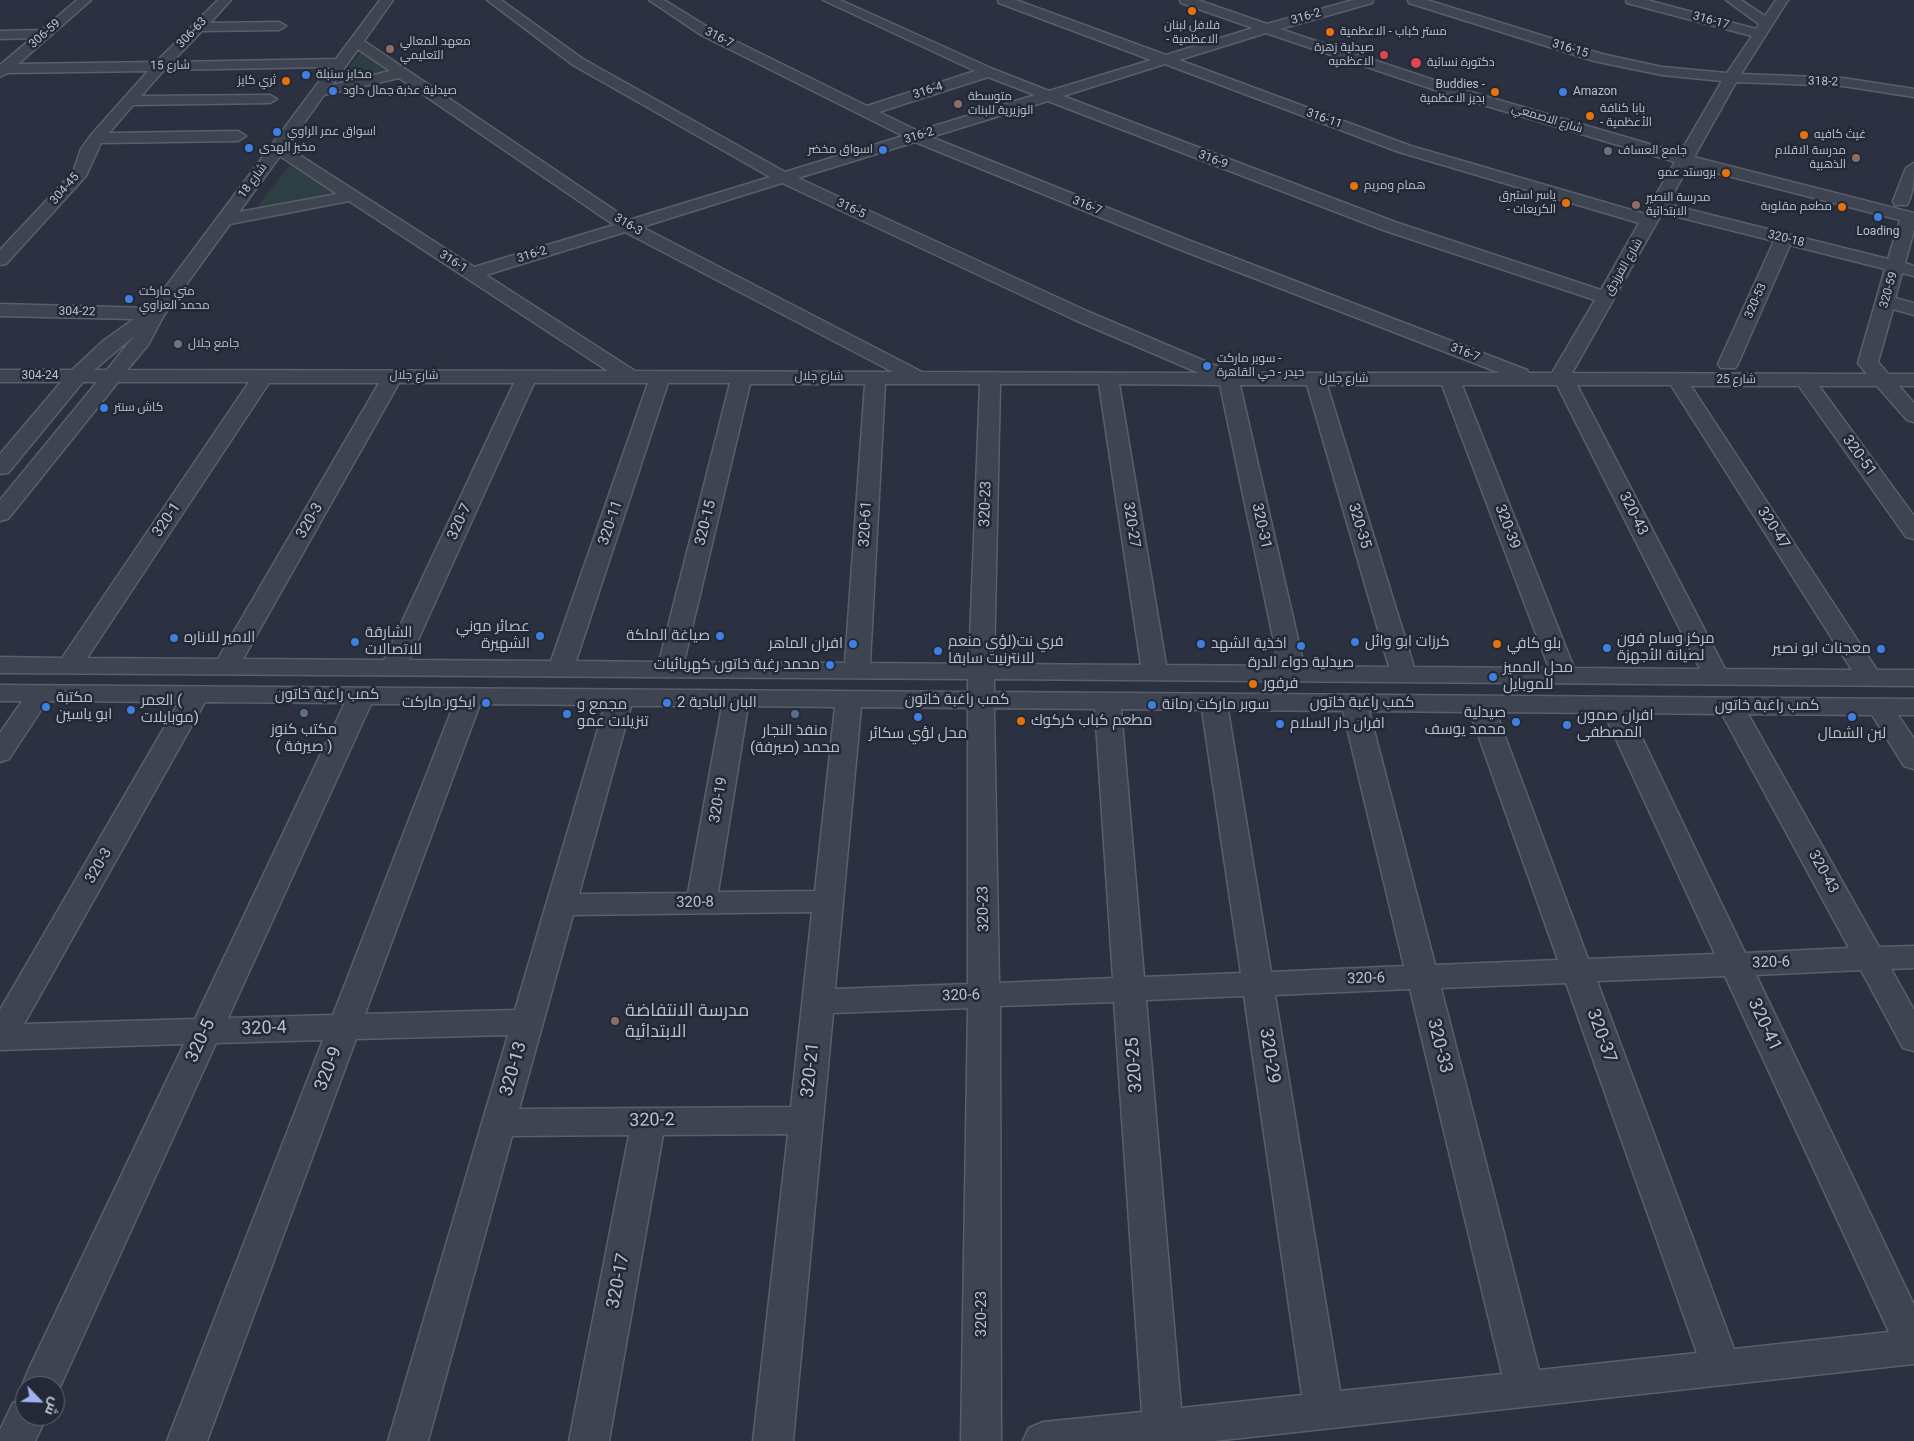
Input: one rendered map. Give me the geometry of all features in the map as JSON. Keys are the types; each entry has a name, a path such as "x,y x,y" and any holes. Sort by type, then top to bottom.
{"street":[{"name":"306-59","path":"2,70 85,0"},
{"name":"306-63","path":"160,66 224,0"},
{"name":"شارع 18","path":"0,514 147,332 155,314 386,0"},
{"name":"316-5","path":"493,0 578,62 784,178 1082,316 1229,378"},
{"name":"316-7","path":"654,0 706,32 917,137 1182,244 1535,379"},
{"name":"316-9","path":"829,0 988,72 1049,96 1388,226 1606,298"},
{"name":"316-11","path":"1004,0 1405,149 1654,214"},
{"name":"شارع الاصمعي","path":"1186,0 1264,29 1548,120 1689,153 1910,210"},
{"name":"شارع الاصمعي","path":"1215,0 1439,76 1689,153"},
{"name":"316-2","path":"471,274 1264,29 1367,0"},
{"name":"316-15","path":"1414,0 1599,58 1662,71 1731,78"},
{"name":"316-17","path":"1632,0 1763,28"},
{"path":"1732,0 1763,28"},
{"name":"شارع الفرزدق","path":"1563,375 1731,78 1782,0"},
{"path":"198,27 279,26"},
{"path":"0,34 45,34"},
{"name":"316-3","path":"356,42 627,226 918,377"},
{"name":"شارع 15","path":"2,70 340,63"},
{"name":"304-45","path":"0,260 80,173 96,138 160,66"},
{"path":"319,92 402,72"},
{"name":"316-4","path":"868,111 988,72"},
{"name":"318-2","path":"1731,78 1843,82 1914,93"},
{"path":"129,101 270,99"},
{"path":"113,119 132,118"},
{"path":"96,138 238,136"},
{"name":"316-1","path":"278,148 629,376"},
{"name":"320-59","path":"1868,363 1910,210 1914,168"},
{"path":"225,220 351,196"},
{"name":"320-18","path":"1654,214 1784,239 1914,271"},
{"name":"320-53","path":"1728,364 1784,239"},
{"path":"1886,301 1914,309"},
{"name":"304-22","path":"0,310 155,314"},
{"name":"شارع 18","path":"0,468 80,375 122,334 155,314"},
{"path":"1868,363 1914,416"},
{"name":"شارع 25","path":"1563,375 1728,364 1914,363"},
{"name":"شارع جلال","path":"80,375 1535,379 1563,375"},
{"name":"304-24","path":"0,376 80,375"},
{"name":"320-1","path":"70,665 264,375"},
{"name":"شارع 25","path":"1563,375 1676,380 1914,380"},
{"name":"320-43","path":"1563,375 1716,676"},
{"name":"320-3","path":"226,666 393,376"},
{"name":"320-7","path":"393,668 527,376"},
{"name":"320-11","path":"561,669 660,377"},
{"name":"320-15","path":"670,669 742,377"},
{"name":"320-61","path":"853,685 875,377"},
{"name":"320-23","path":"981,1441 984,995 981,686 990,378"},
{"name":"320-27","path":"1108,378 1154,672"},
{"name":"320-31","path":"1229,378 1293,673"},
{"name":"320-35","path":"1315,379 1404,674"},
{"name":"320-39","path":"1450,379 1564,675"},
{"name":"320-47","path":"1676,380 1869,677"},
{"name":"320-51","path":"1805,380 1914,532"},
{"name":"كمب راغبة خاتون","path":"0,665 670,669 853,685 981,686 1154,672 1914,678"},
{"name":"كمب راغبة خاتون","path":"0,693 736,698 853,685"},
{"name":"320-21","path":"773,1441 828,901 853,685"},
{"name":"كمب راغبة خاتون","path":"981,686 1108,701 1914,707"},
{"path":"0,753 40,693"},
{"name":"320-3","path":"0,1037 197,694"},
{"name":"320-5","path":"46,1376 362,695"},
{"name":"320-9","path":"187,1441 470,696"},
{"name":"320-13","path":"408,1441 620,697"},
{"name":"320-19","path":"701,903 736,698"},
{"name":"320-25","path":"1108,701 1164,1428"},
{"name":"320-29","path":"1214,702 1324,1411"},
{"name":"320-33","path":"1354,703 1525,1390"},
{"name":"320-37","path":"1480,704 1722,1368"},
{"name":"320-41","path":"1613,704 1914,1346"},
{"name":"320-43","path":"1732,706 1914,1039"},
{"path":"1880,707 1914,760"},
{"name":"320-8","path":"561,905 828,901"},
{"name":"320-6","path":"818,1002 1914,957"},
{"name":"320-4","path":"0,1037 528,1022"},
{"name":"320-2","path":"499,1123 806,1120"},
{"name":"320-17","path":"589,1441 649,1121"},
{"path":"1043,1441 1525,1390 1914,1346"},
{"path":"16,1441 23,1426"}],"shaded area":[{"path":"364,49 392,73 334,86"},
{"path":"293,161 338,190 332,195 254,211"}],"place":[{"name":"فلافل لبنان - الاعظمية","path":"1192,11"},
{"name":"مستر كباب - الاعظمية","path":"1330,32"},
{"name":"معهد المعالي التعليمي","path":"390,49"},
{"name":"صيدلية زهرة الاعظميه","path":"1384,55"},
{"name":"دكتورة نسائية","path":"1416,63"},
{"name":"مخابز سنبلة","path":"306,75"},
{"name":"ثري كايز","path":"286,81"},
{"name":"صيدلية عذبة جمال داود","path":"333,91"},
{"name":"Buddies - بديز الاعظمية","path":"1495,92"},
{"name":"Amazon","path":"1563,92"},
{"name":"متوسطة الوزيرية للبنات","path":"958,104"},
{"name":"بابا كنافة - الأعظمية","path":"1590,116"},
{"name":"اسواق عمر الراوي","path":"277,132"},
{"name":"غيث كافيه","path":"1804,135"},
{"name":"مخبز الهدى","path":"249,148"},
{"name":"اسواق مخضر","path":"883,150"},
{"name":"جامع العساف","path":"1608,151"},
{"name":"مدرسة الاقلام الذهبية","path":"1856,158"},
{"name":"بروستد عمو","path":"1726,173"},
{"name":"همام ومريم","path":"1354,186"},
{"name":"ياسر استبرق - الكريعات","path":"1566,203"},
{"name":"مدرسة النصير الابتدائية","path":"1636,205"},
{"name":"مطعم مقلوبة","path":"1842,207"},
{"name":"Loading","path":"1878,217"},
{"name":"مني ماركت محمد العزاوي","path":"129,299"},
{"name":"جامع جلال","path":"178,344"},
{"name":"سوبر ماركت - حيدر - حي القاهرة","path":"1207,366"},
{"name":"كاش سنتر","path":"104,408"},
{"name":"عصائر موني الشهيرة","path":"540,636"},
{"name":"صياغة الملكة","path":"720,636"},
{"name":"الامير للاناره","path":"174,638"},
{"name":"الشارقة للاتصالات","path":"355,642"},
{"name":"كرزات ابو وائل","path":"1355,642"},
{"name":"افران الماهر","path":"853,644"},
{"name":"اخذية الشهد","path":"1201,644"},
{"name":"بلو كافي","path":"1497,644"},
{"name":"صيدلية دواء الدرة","path":"1301,646"},
{"name":"مركز وسام فون لصيانة الأجهزة","path":"1607,648"},
{"name":"معجنات ابو نصير","path":"1881,649"},
{"name":"فري نت(لؤي منعم للانترنيت سابقا","path":"938,651"},
{"name":"محمد رغبة خاتون كهربائيات","path":"830,665"},
{"name":"محل المميز للموبايل","path":"1493,677"},
{"name":"فرفور","path":"1253,684"},
{"name":"ايكور ماركت","path":"486,703"},
{"name":"البان البادية 2","path":"667,703"},
{"name":"سوبر ماركت رمانة","path":"1152,705"},
{"name":"مكتبة ابو ياسين","path":"46,707"},
{"name":"العمر ( موبايلات)","path":"131,710"},
{"name":"مكتب كنوز ( صيرفة )","path":"304,713"},
{"name":"مجمع و تنزيلات عمو","path":"567,714"},
{"name":"منفذ النجار محمد (صيرفة)","path":"795,714"},
{"name":"محل لؤي سكائر","path":"918,717"},
{"name":"لبن الشمال","path":"1852,717"},
{"name":"مطعم كباب كركوك","path":"1021,721"},
{"name":"صيدلية محمد يوسف","path":"1516,722"},
{"name":"افران دار السلام","path":"1280,724"},
{"name":"افران صمون المصطفى","path":"1567,725"},
{"name":"مدرسة الانتفاضة الابتدائية","path":"615,1021"}]}
